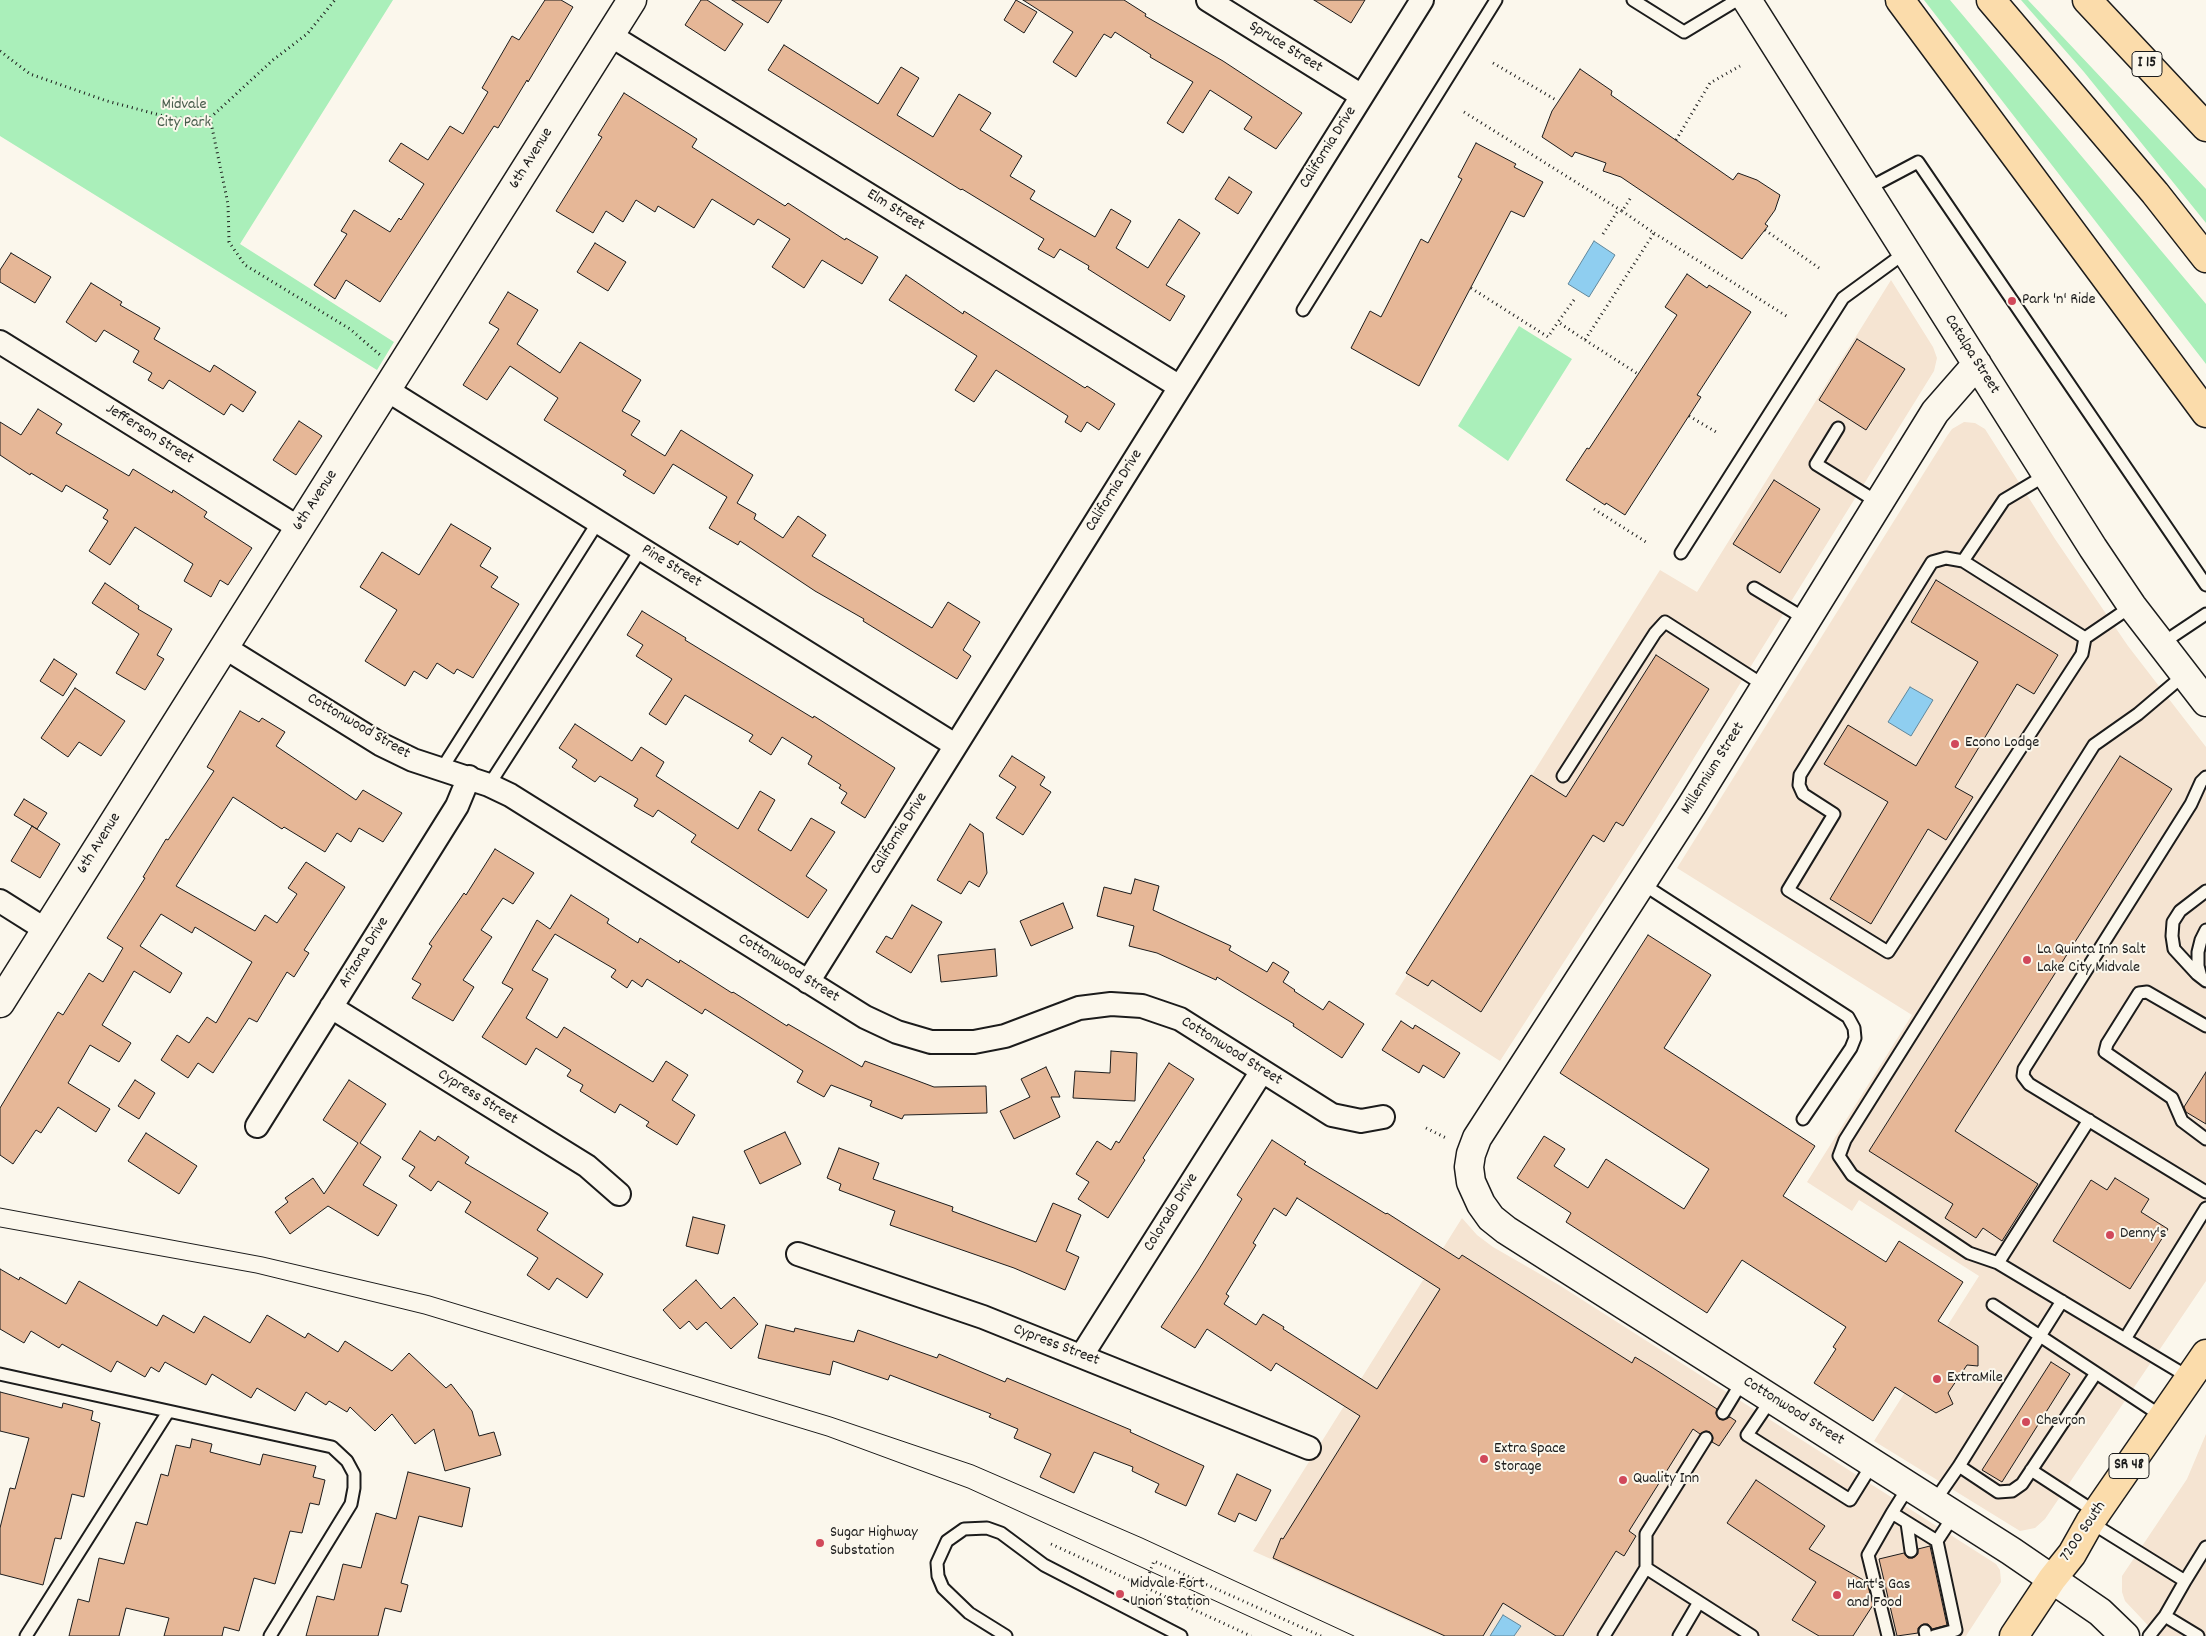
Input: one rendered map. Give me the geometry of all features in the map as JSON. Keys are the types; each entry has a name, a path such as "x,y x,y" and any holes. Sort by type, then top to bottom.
{"main road":[{"path":"1900,0 2206,413"},
{"path":"1991,0 2143,178 2206,258"},
{"name":"I 15","path":"2087,0 2206,127"},
{"name":"7200 South","path":"2014,1636 2052,1579 2072,1554 2094,1518 2206,1354"}],"street":[{"name":"6th Avenue","path":"0,1003 632,0"},
{"name":"Spruce Street","path":"1208,0 1362,96"},
{"name":"California Drive","path":"808,982 1422,0"},
{"name":"Catalpa Street","path":"1747,0 2046,475 2132,606 2206,702"},
{"name":"Elm Street","path":"610,35 1180,387"},
{"name":"Jefferson Street","path":"0,342 299,528"},
{"name":"Millennium Street","path":"1471,1182 1469,1167 1471,1154 1477,1138 1642,882 1935,412 1977,364"},
{"name":"Pine Street","path":"387,390 955,745"},
{"name":"Cottonwood Street","path":"224,647 380,744 413,760 479,781 510,795 865,1017 897,1032 931,1042 974,1042 1005,1036 1080,1008 1111,1004 1142,1006 1180,1019 1332,1115 1361,1121 1383,1116"},
{"name":"Arizona Drive","path":"257,1126 457,806 479,781"},
{"path":"0,901 46,930"},
{"name":"Cypress Street","path":"331,1007 587,1166 619,1194"},
{"name":"Colorado Drive","path":"1082,1355 1262,1071"},
{"name":"Cottonwood Street","path":"1471,1182 1491,1218 1506,1230 1874,1463 2052,1579 2110,1620 2126,1636"},
{"name":"Cypress Street","path":"798,1254 983,1317 1082,1355 1309,1448"}],"lane":[{"path":"1303,310 1496,0"},
{"path":"1633,0 1684,32 1737,0"},
{"path":"1866,188 1918,162 2206,585"},
{"path":"1681,553 1843,298 1906,252"},
{"path":"1838,428 1816,464 1879,503"},
{"path":"1963,561 2004,500 2046,475"},
{"path":"441,770 598,522"},
{"path":"479,781 641,549"},
{"path":"2085,638 1963,561 1946,558 1932,562 1800,775 1799,785 1803,794 1834,814 1788,890 1888,952 2082,654 2085,638 2132,606"},
{"path":"1754,588 1807,620"},
{"path":"2161,644 2206,614"},
{"path":"1563,776 1655,633 1665,622 1765,686"},
{"path":"2184,675 2138,714 2094,745 1850,1131 1839,1156 1852,1175 1969,1253 1998,1263 2190,1378"},
{"path":"2206,777 2201,782 2191,804 2024,1069 2024,1076 2029,1084 2206,1192"},
{"path":"1642,882 1848,1017 1854,1028 1855,1038 1851,1048 1803,1119"},
{"path":"2204,979 2174,949 2172,936 2173,922 2180,911 2206,891"},
{"path":"2204,979 2198,966 2198,952 2206,930"},
{"path":"2206,1026 2147,992 2140,993 2107,1044 2105,1052 2172,1098 2182,1122 2206,1139"},
{"path":"1998,1263 2089,1120"},
{"path":"2125,1339 2206,1208"},
{"path":"1928,1634 1956,1630 1937,1541 1944,1509 1959,1466 2062,1301"},
{"path":"1993,1305 2163,1417"},
{"path":"1959,1466 1998,1492 2012,1491 2022,1484 2096,1373"},
{"path":"0,1374 332,1447 348,1461 354,1474 351,1504 270,1636"},
{"path":"1723,1412 1744,1380"},
{"path":"1772,1398 1747,1435 1850,1500 1874,1463"},
{"path":"26,1636 168,1412"},
{"path":"1604,1636 1646,1568 1646,1534 1706,1438"},
{"path":"2031,1470 2094,1518 2185,1581"},
{"path":"1888,1636 1868,1555 1909,1486"},
{"path":"1892,1514 1937,1541"},
{"path":"1907,1523 1911,1551"},
{"path":"1006,1636 969,1613 943,1588 938,1576 937,1563 947,1541 964,1529 987,1528 1001,1533 1044,1565 1181,1636"},
{"path":"2149,1636 2165,1616 2206,1546"},
{"path":"1646,1568 1752,1636"},
{"path":"1679,1636 1699,1602"},
{"path":"2165,1616 2198,1636"}],"path":[{"path":"0,51 30,74 106,101 171,118 210,118 306,34 335,0"},
{"path":"1493,62 1556,100"},
{"path":"1676,140 1710,83 1740,66"},
{"path":"1464,112 1788,317"},
{"path":"210,118 228,204 229,242 245,265 350,329 383,358"},
{"path":"1603,234 1632,196"},
{"path":"1765,230 1819,268"},
{"path":"1585,340 1654,233"},
{"path":"1471,288 1548,337 1574,300"},
{"path":"1558,322 1638,374"},
{"path":"1689,416 1716,432"},
{"path":"1594,509 1646,542"},
{"path":"1426,1128 1448,1139"},
{"path":"1051,1544 1251,1636"},
{"path":"1144,1587 1154,1561 1322,1636"}],"shaded area":[{"path":"1891,280 1933,347 1937,358 1934,371 1653,824 1500,1061 1395,994 1660,570 1697,592"},
{"path":"1964,422 1975,423 1985,429 2055,539 2128,646 2206,747 2206,1281 2045,1519 2035,1528 2020,1531 1874,1441 1979,1276 1859,1200 1852,1211 1807,1182 1912,1015 1677,868 1947,436 1952,429"},
{"path":"1462,1218 1477,1235 1493,1247 1559,1285 1996,1564 2000,1570 2001,1582 1966,1636 1441,1636 1253,1551"},
{"path":"2206,1434 2206,1636 2158,1636 2125,1601 2122,1592 2122,1576 2187,1479"}],"green space":[{"name":"Midvale City Park","path":"0,0 393,0 240,244 394,342 377,370 0,136"},
{"path":"1924,0 1950,0 2206,304 2206,364"},
{"path":"2021,0 2028,0 2206,189 2206,223 2084,72"},
{"path":"1519,326 1572,359 1508,461 1458,426"}],"water":[{"path":"1594,241 1615,255 1589,297 1568,284"},
{"path":"1910,687 1933,700 1911,736 1888,722"},
{"path":"1503,1615 1521,1626 1514,1636 1490,1636"}],"building":[{"path":"545,0 561,0 573,7 498,128 494,126 380,302 346,280 335,299 314,285 347,234 341,231 354,210 390,232 399,218 401,220 424,184 389,161 401,143 428,160 450,126 463,134 488,92 482,88 512,36 519,40"},
{"path":"701,0 707,0 743,24 725,51 685,25"},
{"path":"732,0 782,0 768,23"},
{"path":"1016,0 1037,12 1024,33 1004,20"},
{"path":"1023,0 1124,0 1146,14 1145,16 1223,61 1302,113 1276,149 1244,129 1252,117 1210,90 1183,133 1167,123 1193,82 1150,57 1151,55 1115,32 1111,38 1104,34 1076,77 1053,62 1073,32"},
{"path":"1314,0 1365,0 1351,23"},
{"path":"784,45 878,104 901,67 919,78 897,115 933,137 959,94 991,113 980,130 1022,156 1010,176 1035,191 1030,199 1095,237 1111,209 1131,221 1116,248 1148,268 1179,219 1200,233 1166,285 1185,296 1170,321 1088,269 1089,266 1060,249 1054,258 1038,249 1044,239 961,190 768,70"},
{"path":"1580,69 1612,91 1611,95 1733,180 1738,173 1757,180 1780,195 1775,210 1765,224 1768,226 1742,259 1621,177 1603,171 1606,163 1575,152 1572,157 1542,137 1552,111"},
{"path":"624,93 697,139 692,147 785,206 788,203 845,240 846,238 878,257 862,284 822,260 804,288 772,267 790,239 758,219 754,225 712,199 694,228 658,206 655,212 636,200 623,222 606,211 593,233 556,211 602,137 598,135"},
{"path":"1476,143 1516,164 1514,167 1543,182 1524,217 1511,211 1419,386 1351,348 1370,311 1381,317 1421,239 1428,243 1462,179 1458,177"},
{"path":"1229,177 1252,192 1238,214 1215,199"},
{"path":"595,243 626,262 608,291 577,272"},
{"path":"11,253 51,277 35,303 0,282 0,270"},
{"path":"1687,274 1707,288 1709,285 1751,312 1697,395 1701,397 1625,515 1606,503 1605,505 1566,480 1587,448 1589,449 1677,315 1665,307"},
{"path":"906,275 963,314 964,311 1085,388 1087,386 1115,404 1099,430 1087,422 1081,432 1065,422 1068,416 996,370 974,402 955,390 977,356 889,300"},
{"path":"91,283 122,302 120,305 160,328 154,339 210,372 214,365 256,392 243,412 231,404 224,415 169,380 163,389 148,380 152,373 133,362 139,351 104,330 96,342 66,322"},
{"path":"508,292 538,310 517,344 560,373 580,342 641,380 622,411 640,421 631,435 665,456 681,430 753,475 737,503 756,514 754,519 783,538 798,516 826,535 812,556 932,628 948,602 980,622 963,650 971,656 957,679 863,621 864,619 815,591 740,541 738,545 709,528 727,497 673,464 654,494 623,475 626,471 544,420 558,398 510,366 487,400 463,385 499,329 489,323"},
{"path":"1857,339 1905,369 1866,430 1819,400"},
{"path":"38,409 62,424 56,433 129,476 133,469 172,493 173,490 207,512 204,517 252,548 228,585 220,580 211,597 184,581 193,564 135,527 110,565 89,551 108,521 103,518 108,510 66,485 62,492 31,473 30,475 0,455 0,422 21,435"},
{"path":"299,421 322,436 296,475 273,460"},
{"path":"1774,480 1820,509 1780,573 1733,544"},
{"path":"451,524 491,548 480,566 498,577 491,587 519,604 473,678 457,669 454,674 437,663 427,679 414,671 405,686 365,661 397,610 360,587 382,552 419,575"},
{"name":"Econo Lodge","path":"1936,580 2058,655 2034,694 2017,684 1955,787 1973,797 1946,840 1928,829 1871,924 1830,899 1888,802 1824,764 1848,725 1916,766 1978,662 1911,622"},
{"path":"105,583 139,606 138,609 172,629 157,655 164,659 145,690 116,673 139,634 92,603"},
{"path":"642,611 686,638 685,640 813,718 814,716 895,768 865,818 841,803 847,793 839,788 841,785 808,764 812,756 782,737 771,755 749,741 753,735 685,695 666,725 649,714 672,679 636,656 643,645 627,635"},
{"path":"1656,655 1709,689 1623,826 1616,822 1604,842 1593,835 1481,1012 1432,980 1428,986 1406,973 1531,775 1566,797"},
{"path":"54,659 77,674 63,696 40,681"},
{"path":"75,688 125,721 101,756 79,742 68,757 41,738"},
{"path":"240,711 259,722 262,718 285,732 276,746 356,800 363,790 402,813 383,842 359,828 351,842 337,833 325,852 284,827 282,829 233,797 176,886 255,931 265,915 277,923 297,894 288,888 306,862 345,887 304,950 309,953 294,977 287,972 257,1022 249,1018 213,1073 198,1063 188,1078 161,1060 177,1035 189,1043 207,1017 216,1023 252,962 195,927 192,933 161,914 140,946 182,973 170,993 134,971 102,1025 131,1043 119,1062 90,1045 68,1083 110,1109 96,1132 58,1107 41,1133 36,1130 13,1164 0,1155 0,1108 58,1012 63,1015 89,973 103,982 123,948 107,938 145,878 143,877 166,839 168,840 214,771 207,767"},
{"path":"575,724 632,761 641,747 664,762 656,776 738,829 760,791 775,800 758,830 791,851 811,818 835,832 806,876 827,890 808,918 691,842 696,835 658,810 653,817 634,806 638,799 600,776 595,782 572,767 577,760 559,748"},
{"path":"1012,756 1045,777 1040,785 1051,792 1023,835 996,818 1016,787 999,776"},
{"name":"La Quinta Inn Salt Lake City Midvale","path":"2120,756 2172,789 1955,1131 2038,1184 2002,1241 1983,1228 1976,1238 1945,1218 1953,1204 1869,1151"},
{"path":"24,799 47,813 37,829 14,815"},
{"path":"970,824 983,833 987,873 979,887 969,881 961,894 937,880"},
{"path":"32,826 60,844 40,878 11,861"},
{"path":"495,849 534,873 513,904 503,898 481,930 492,937 463,980 474,987 453,1021 412,998 421,984 412,979 432,946 429,944 464,893 466,895"},
{"path":"1135,879 1159,886 1153,910 1231,946 1229,950 1267,972 1273,962 1289,972 1283,982 1294,991 1323,1010 1329,1001 1364,1024 1342,1058 1293,1026 1294,1024 1217,977 1216,980 1157,953 1129,946 1134,926 1097,916 1104,887 1131,894"},
{"path":"571,895 609,919 607,923 638,943 640,938 679,963 680,960 787,1026 788,1024 862,1067 865,1061 934,1087 986,1086 987,1113 904,1115 902,1119 870,1106 872,1101 831,1085 824,1097 797,1082 803,1071 705,1009 702,1014 647,979 642,987 632,980 627,988 611,977 616,970 555,934 532,970 548,979 526,1018 557,1038 564,1027 653,1082 666,1061 688,1075 672,1100 695,1115 677,1145 646,1126 649,1122 620,1104 615,1113 580,1091 583,1085 567,1076 571,1070 536,1048 526,1065 482,1037 513,989 502,983 537,920 550,929"},
{"path":"1063,903 1073,928 1031,946 1020,921"},
{"path":"912,905 942,922 911,973 876,952 886,936 892,939"},
{"path":"1648,935 1711,975 1664,1048 1815,1146 1783,1196 1886,1262 1899,1241 1963,1282 1938,1321 1978,1346 1978,1366 1967,1365 1948,1393 1953,1404 1936,1413 1895,1387 1873,1421 1814,1383 1836,1349 1833,1347 1846,1327 1742,1260 1707,1313 1566,1222 1571,1213 1517,1178 1544,1136 1565,1149 1554,1166 1588,1188 1606,1159 1684,1209 1709,1169 1560,1073"},
{"path":"995,949 997,976 941,982 938,955"},
{"path":"1401,1021 1413,1029 1415,1025 1460,1053 1444,1078 1423,1065 1419,1073 1382,1050"},
{"path":"1111,1051 1137,1053 1135,1101 1073,1098 1075,1071 1110,1073"},
{"path":"1169,1063 1194,1079 1143,1158 1145,1160 1108,1218 1078,1199 1089,1182 1076,1174 1097,1141 1111,1150 1116,1141 1119,1143"},
{"path":"1046,1067 1060,1097 1051,1097 1060,1117 1014,1139 1000,1111 1030,1097 1021,1079"},
{"path":"2206,1072 2206,1124 2186,1112 2184,1107"},
{"path":"135,1080 155,1093 139,1119 118,1106"},
{"path":"349,1080 386,1104 360,1143 381,1157 363,1185 397,1205 378,1236 328,1206 290,1234 275,1212 288,1202 285,1198 313,1178 324,1194 358,1143 323,1120"},
{"path":"420,1131 435,1141 438,1136 469,1157 465,1163 548,1213 537,1230 603,1274 587,1298 557,1278 549,1290 527,1275 538,1258 465,1212 471,1202 438,1181 431,1191 409,1176 415,1167 402,1159"},
{"path":"785,1132 801,1164 760,1184 744,1151"},
{"path":"146,1133 197,1166 179,1194 128,1161"},
{"path":"1272,1140 1306,1162 1304,1164 1387,1213 1459,1259 1462,1255 1632,1363 1635,1357 1653,1368 1717,1409 1716,1413 1719,1419 1723,1420 1730,1417 1736,1421 1719,1446 1712,1442 1713,1438 1710,1432 1706,1431 1700,1434 1693,1429 1629,1531 1636,1536 1624,1556 1616,1551 1563,1636 1556,1636 1503,1603 1483,1636 1445,1636 1273,1558 1281,1538 1283,1539 1360,1416 1276,1363 1271,1371 1207,1329 1195,1348 1161,1327 1242,1199 1237,1195","holes":["1297,1198 1440,1289 1377,1389 1283,1329 1284,1327 1263,1314 1256,1325 1224,1304 1229,1296 1226,1294 1256,1245 1253,1243 1274,1208 1286,1216"]},
{"path":"839,1148 879,1163 873,1179 953,1207 952,1211 1036,1242 1053,1203 1081,1215 1066,1251 1079,1257 1065,1290 1014,1268 890,1225 895,1211 839,1190 841,1184 827,1178"},
{"name":"Denny's","path":"2115,1178 2149,1199 2141,1212 2168,1229 2130,1289 2053,1241 2091,1180 2107,1190"},
{"path":"693,1217 725,1225 718,1254 686,1246"},
{"path":"0,1269 19,1280 20,1277 66,1304 79,1281 157,1326 163,1315 194,1333 204,1316 250,1343 267,1315 305,1338 308,1333 338,1352 345,1341 392,1371 409,1353 446,1388 451,1384 472,1411 479,1436 494,1432 501,1455 445,1471 434,1429 415,1444 392,1414 375,1431 350,1407 347,1412 329,1401 326,1405 306,1392 295,1411 257,1388 251,1398 212,1374 206,1385 165,1362 159,1372 151,1367 145,1377 117,1361 111,1372 62,1344 59,1348 31,1331 24,1343 0,1329"},
{"path":"696,1280 721,1309 734,1297 758,1324 731,1349 706,1322 697,1330 689,1321 680,1329 663,1310"},
{"path":"766,1325 794,1332 795,1328 854,1342 858,1330 937,1358 939,1354 1005,1382 1007,1378 1131,1430 1130,1432 1204,1466 1186,1506 1155,1492 1159,1484 1132,1471 1133,1467 1094,1452 1074,1493 1040,1477 1051,1454 1014,1438 1018,1429 989,1417 991,1414 890,1375 888,1380 833,1361 830,1375 758,1358"},
{"name":"Chevron","path":"2051,1362 2070,1374 2002,1482 1982,1470"},
{"path":"0,1392 62,1408 63,1403 93,1411 91,1420 100,1423 84,1497 72,1494 61,1539 55,1538 43,1585 0,1574 0,1528 10,1488 15,1489 29,1438 0,1431"},
{"path":"192,1439 212,1444 210,1452 260,1465 263,1454 316,1466 313,1477 325,1480 319,1505 310,1503 302,1533 290,1531 275,1584 254,1578 239,1631 224,1627 222,1636 164,1636 169,1618 126,1608 119,1636 69,1636 78,1599 89,1602 99,1558 124,1564 136,1522 147,1525 161,1474 168,1476 176,1445 190,1448"},
{"path":"408,1472 470,1488 462,1527 419,1516 401,1583 408,1585 401,1612 385,1608 378,1636 306,1636 317,1596 334,1600 343,1564 361,1568 376,1513 396,1519"},
{"path":"1237,1474 1271,1490 1256,1521 1239,1513 1235,1522 1218,1514"},
{"path":"1756,1480 1825,1526 1809,1549 1867,1582 1873,1605 1853,1636 1819,1636 1792,1620 1816,1582 1727,1523"},
{"path":"1930,1546 1947,1625 1932,1629 1928,1624 1923,1624 1918,1628 1918,1633 1897,1636 1879,1559 1904,1553 1908,1558 1913,1558 1918,1554 1918,1549"}],"tram line":[{"path":"0,1208 263,1257 430,1296 831,1417 973,1465 1142,1538 1354,1636"},
{"path":"0,1227 256,1273 424,1314 827,1436 968,1488 1292,1636"}],"place":[{"name":"Park 'n' Ride","path":"2012,301"},
{"name":"Econo Lodge","path":"1955,744"},
{"name":"La Quinta Inn Salt Lake City Midvale","path":"2027,960"},
{"name":"Denny's","path":"2110,1235"},
{"name":"ExtraMile","path":"1937,1379"},
{"name":"Chevron","path":"2026,1422"},
{"name":"Extra Space Storage","path":"1484,1459"},
{"name":"Quality Inn","path":"1623,1480"},
{"name":"Sugar Highway Substation","path":"820,1543"},
{"name":"Midvale Fort Union Station","path":"1120,1594"},
{"name":"Hart's Gas and Food","path":"1837,1595"}]}
